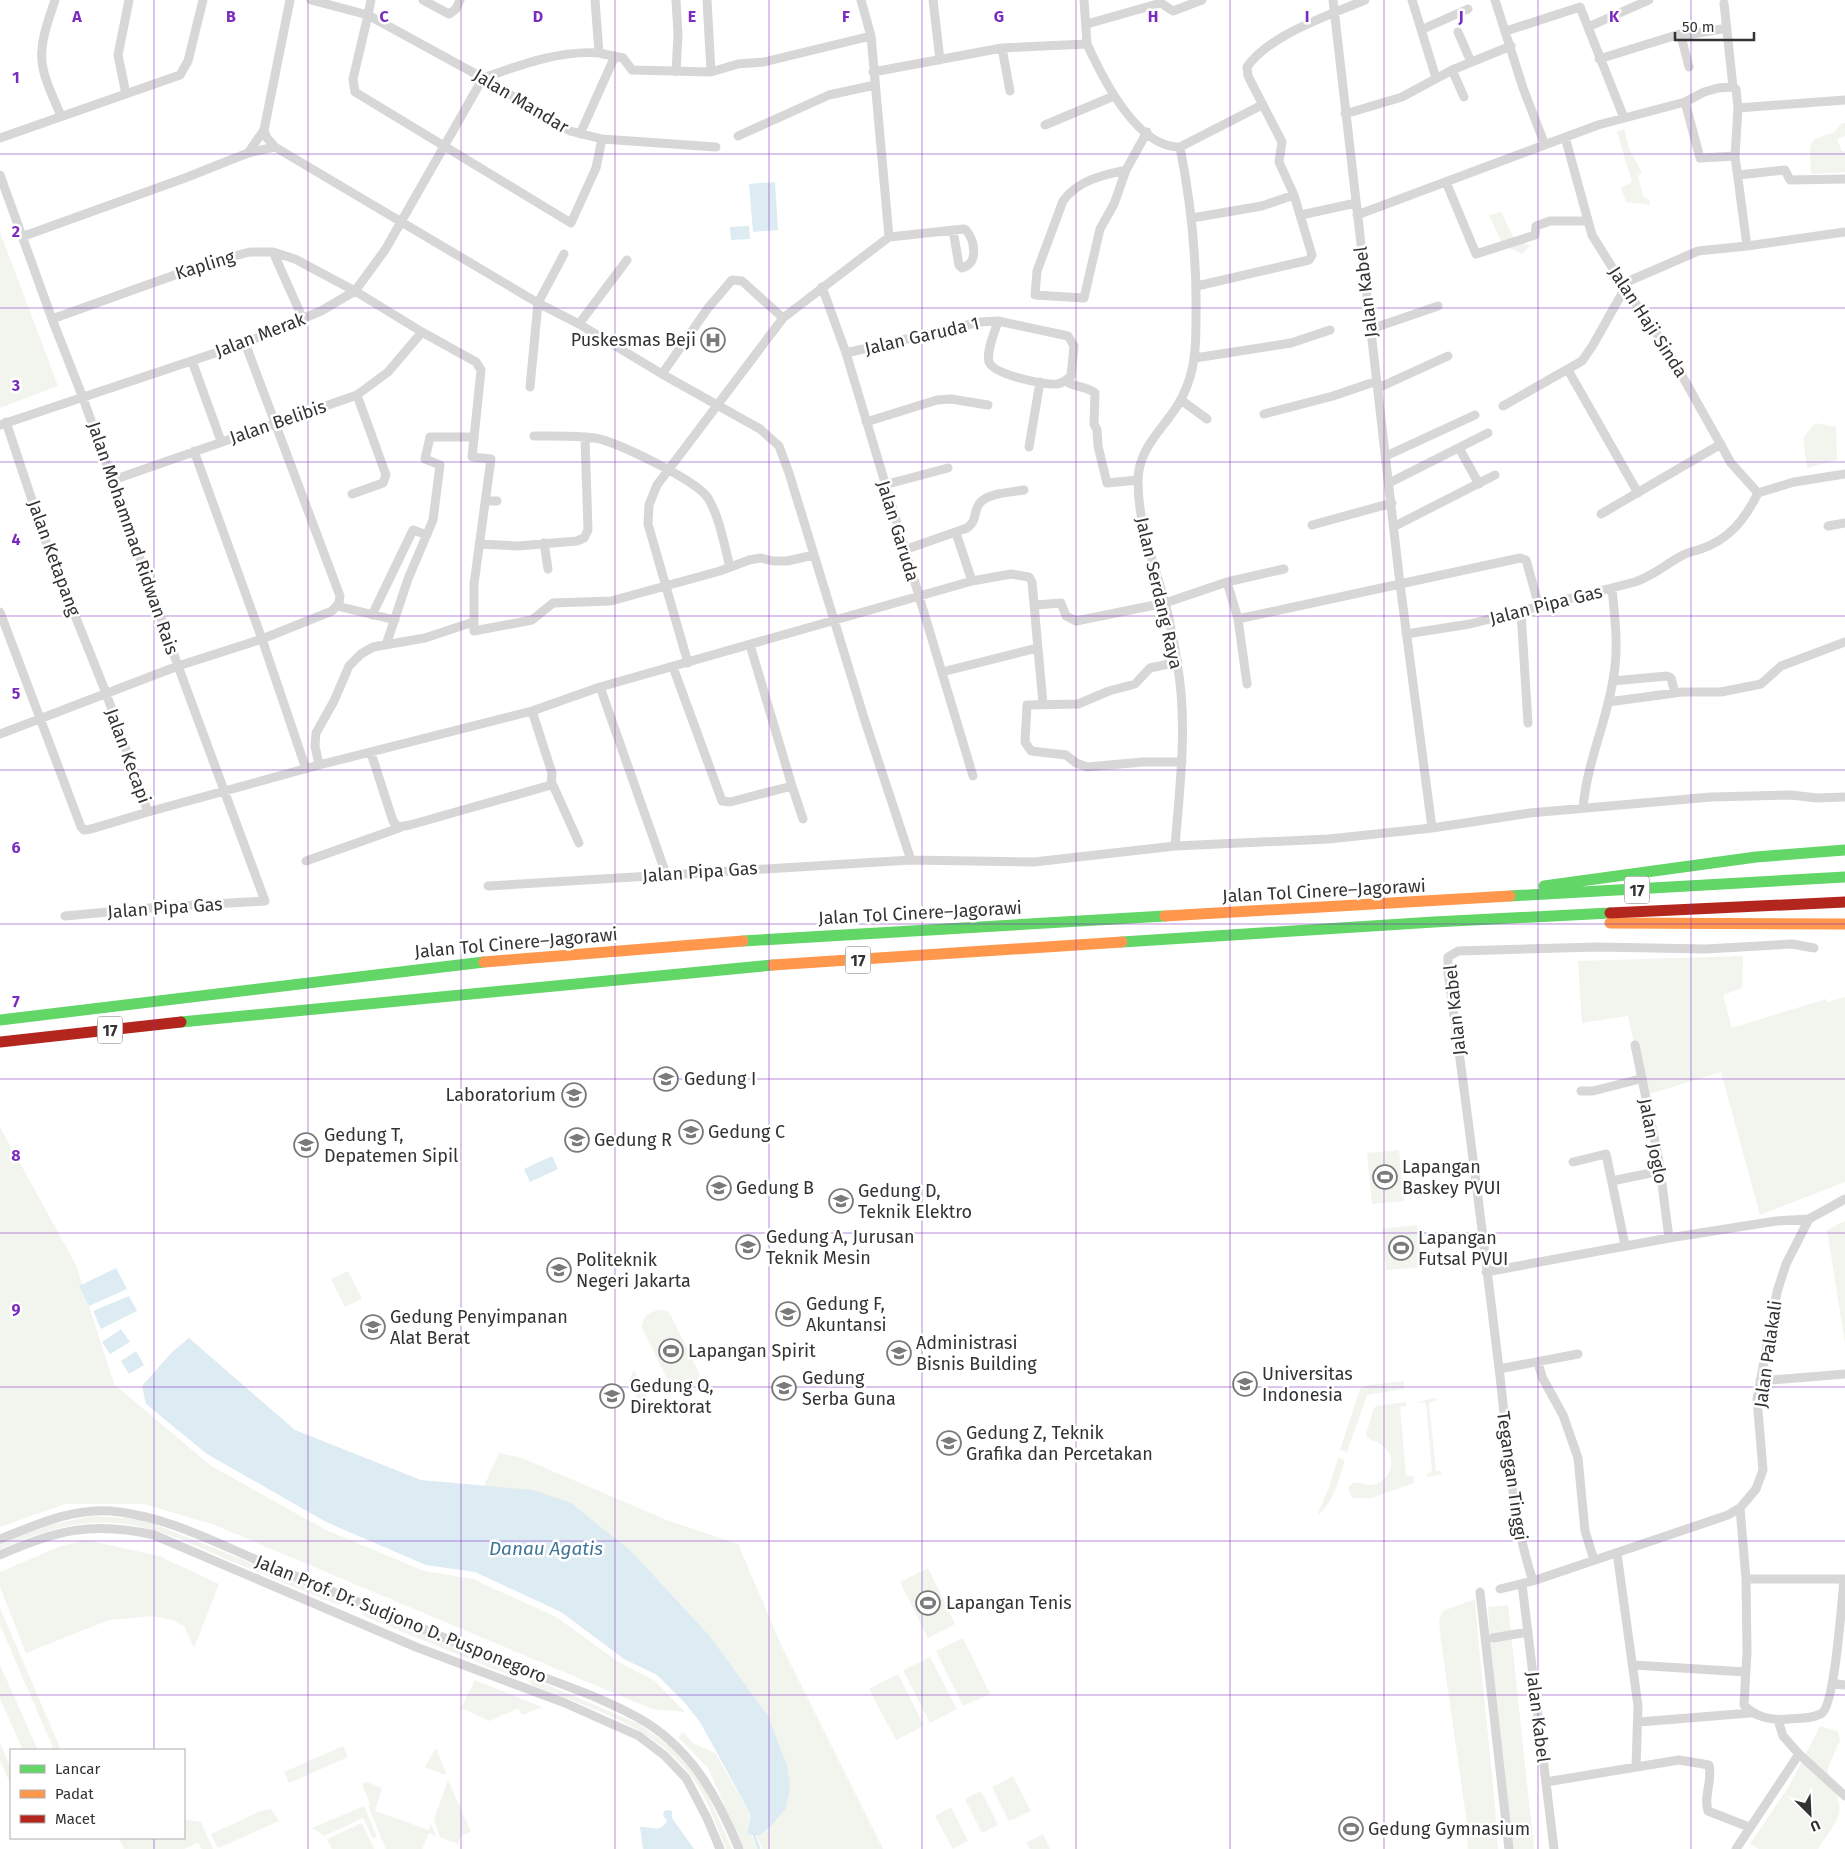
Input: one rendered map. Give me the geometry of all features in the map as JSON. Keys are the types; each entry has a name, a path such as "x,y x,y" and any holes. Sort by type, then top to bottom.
{"highway":[{"path":"1429,902 1756,857 1845,850"},
{"name":"Jalan Tol Cinere–Jagorawi","path":"0,1020 439,966 752,940 1845,878"},
{"name":"Jalan Tol Cinere–Jagorawi","path":"0,1042 294,1009 753,966 1434,922 1845,902"},
{"path":"1434,922 1845,924"}],"street":[{"path":"55,0 46,30 42,57 48,84 61,116"},
{"path":"126,94 119,70 118,56 129,0"},
{"path":"0,138 180,75 190,56 203,0"},
{"path":"248,153 264,130 290,0"},
{"name":"Jalan Mandar","path":"311,0 368,15 483,78 552,122 580,134 602,139 716,147"},
{"path":"371,0 353,79 354,90 571,223 596,168 602,139"},
{"path":"423,0 449,14 456,9 460,0"},
{"path":"595,0 598,53"},
{"path":"676,0 678,34 676,72"},
{"path":"707,0 711,72"},
{"path":"861,0 871,36 889,237"},
{"path":"933,0 940,60"},
{"path":"1084,0 1087,44 1114,96 1147,132 1167,145 1180,147 1262,105"},
{"path":"1087,24 1161,3 1173,11 1202,0"},
{"name":"Jalan Kabel","path":"1333,0 1395,526 1400,584 1432,828"},
{"path":"1197,286 1309,260 1312,255 1301,215 1279,162 1282,142 1246,71 1250,62 1258,54 1282,38 1365,0"},
{"path":"1412,0 1436,78"},
{"path":"1495,0 1523,88 1545,145"},
{"path":"1588,27 1649,0"},
{"path":"1724,2 1733,87 1736,89 1738,108 1736,156 1747,246"},
{"path":"1506,31 1580,7 1624,118"},
{"path":"1422,29 1468,9"},
{"path":"1599,59 1680,34 1681,36 1727,28"},
{"path":"1458,32 1471,62"},
{"path":"483,78 549,58 582,52 598,53 625,59 632,70 711,72 738,64 764,62 871,36"},
{"path":"1681,36 1690,67"},
{"path":"874,72 1002,48 1087,44"},
{"path":"1345,114 1402,97 1452,70 1511,46"},
{"path":"1002,48 1010,91"},
{"path":"580,134 615,56"},
{"path":"1452,70 1464,97"},
{"name":"Jalan Merak","path":"83,398 245,343 303,319 355,291 385,250 483,78"},
{"path":"738,136 829,96 875,85"},
{"path":"1357,215 1598,124 1684,102 1704,92 1733,87"},
{"path":"1045,125 1114,96"},
{"path":"1738,108 1845,100"},
{"path":"1684,102 1700,158 1736,156"},
{"path":"264,130 267,138 275,148 538,303 579,324 662,374 718,403 760,429 779,446 865,721 911,860"},
{"path":"1126,170 1085,182 1063,200 1038,271 1035,295 1084,298 1100,229 1114,204 1126,170 1147,132"},
{"name":"Jalan Haji Sinda","path":"1565,137 1592,235 1623,286 1666,347 1742,478 1758,493"},
{"name":"Jalan Serdang Raya","path":"1175,846 1182,762 1182,704 1178,662 1165,603 1145,540 1138,480 1144,450 1172,416 1182,400 1195,358 1197,286 1192,218 1180,147"},
{"path":"24,236 186,178 248,153 275,148"},
{"path":"1738,175 1785,170 1790,180 1845,179"},
{"name":"Jalan Mohammad Ridwan Rais","path":"0,175 24,236 52,319 83,398 178,666 265,900"},
{"path":"1446,182 1476,254 1535,235 1536,226 1542,223 1587,221"},
{"path":"1192,218 1262,206 1294,196"},
{"path":"1301,215 1356,203"},
{"path":"688,663 650,533 648,514 652,496 718,403 783,318 889,237 953,230 964,229 970,236 974,261 969,266 962,268 957,260 953,230"},
{"path":"1503,406 1568,370 1586,357 1623,286 1698,251 1845,232"},
{"name":"Kapling","path":"52,319 214,261 250,252 274,252 295,259 355,291 476,362 481,367 473,437"},
{"path":"274,252 303,319"},
{"path":"530,387 538,303 564,254"},
{"path":"579,324 627,260"},
{"path":"662,374 708,308 732,280 742,281 783,318"},
{"name":"Jalan Garuda","path":"822,287 846,353 884,485 973,776"},
{"path":"1371,329 1438,306"},
{"name":"Jalan Garuda 1","path":"846,353 980,322 998,321 1068,336 1074,346 1071,376 1066,381 1058,384 1040,382 1008,374 992,366 989,360 998,321"},
{"path":"1195,358 1291,343 1330,330"},
{"name":"Jalan Belibis","path":"112,480 357,395 369,388 392,368 422,332"},
{"path":"0,734 178,666 262,639 332,611 337,606 340,596 245,343"},
{"path":"1264,414 1377,385 1448,356"},
{"path":"192,361 221,441"},
{"path":"1568,370 1638,492"},
{"path":"1066,381 1076,388 1086,389 1095,394 1094,424 1097,430 1098,446 1103,461 1106,483 1138,480"},
{"path":"1029,447 1040,382"},
{"path":"352,494 378,486 386,478 381,458 357,395"},
{"name":"Jalan Ketapang","path":"83,398 3,423 48,548 106,693"},
{"path":"866,422 937,400 951,399 988,405"},
{"path":"1182,400 1208,420"},
{"path":"1386,456 1475,415"},
{"path":"1389,483 1488,433"},
{"path":"534,436 585,437 614,444 669,470 707,497 715,515 730,567"},
{"path":"386,645 408,580 433,520 440,465 425,459 430,437 473,437 472,458 491,459 474,584 474,631 536,618 553,603 611,601 761,558 773,561 787,561 814,555"},
{"path":"479,544 518,546 577,541 587,534 585,437"},
{"path":"1601,514 1721,444"},
{"path":"1459,448 1479,484"},
{"path":"194,451 262,639 306,769"},
{"path":"884,485 948,468"},
{"path":"1612,588 1647,578 1687,553 1720,540 1735,530 1746,517 1758,493 1794,482 1845,474"},
{"path":"1395,526 1495,475"},
{"path":"904,550 956,533 975,522 978,506 982,501 991,497 1024,490"},
{"path":"486,501 497,501"},
{"path":"1312,525 1392,503"},
{"path":"1828,526 1845,523"},
{"path":"372,615 413,530 427,535"},
{"path":"956,533 972,581"},
{"path":"544,544 548,569"},
{"path":"1238,619 1520,558 1526,560 1530,567 1539,606"},
{"path":"1036,605 1061,603 1066,616 1076,621 1165,603 1227,582 1284,569"},
{"path":"148,812 319,765 532,711 600,687 750,645 834,619 972,581 1011,574 1029,577 1032,582 1036,605 1037,648 1043,704"},
{"path":"1227,582 1238,619 1247,684"},
{"name":"Jalan Pipa Gas","path":"1406,634 1470,624 1612,588 1617,636 1613,681 1586,779 1583,808"},
{"path":"337,606 395,620"},
{"path":"0,612 40,718"},
{"path":"1521,612 1528,723"},
{"path":"319,765 315,746 316,733 334,701 349,666 367,649 425,638 473,622"},
{"path":"1608,702 1675,693 1721,692 1761,684 1781,666 1845,642"},
{"path":"750,645 803,819"},
{"path":"942,672 1037,648"},
{"path":"1178,662 1150,668 1135,684 1109,691 1078,704 1026,705 1025,742 1031,751 1066,755 1076,763 1087,767 1143,762 1182,762"},
{"path":"673,666 722,801 730,802 792,786"},
{"path":"1613,681 1667,676 1671,678 1675,693"},
{"path":"600,687 666,874"},
{"name":"Jalan Kecapi","path":"40,718 82,828 91,829 148,812 106,693"},
{"path":"532,711 552,773 552,783 579,843"},
{"path":"371,753 393,821 399,828"},
{"path":"306,860 399,828 544,788 552,783"},
{"path":"1175,846 1329,839 1432,828 1492,818 1583,808 1742,796 1798,795 1817,798 1845,798"},
{"name":"Jalan Pipa Gas","path":"488,886 911,860 1034,862 1175,846"},
{"name":"Jalan Pipa Gas","path":"65,916 265,900"},
{"name":"Jalan Kabel","path":"1499,1369 1468,1110 1448,973 1447,960 1452,953 1598,946 1706,949 1792,944 1814,948"},
{"name":"Jalan Joglo","path":"1635,1045 1640,1079 1660,1171 1669,1238"},
{"path":"1581,1091 1593,1091 1640,1079"},
{"path":"1573,1162 1606,1154 1625,1245"},
{"path":"1612,1182 1660,1171"},
{"path":"1486,1272 1625,1245 1776,1221 1809,1219 1845,1199"},
{"name":"Jalan Palakali","path":"1500,1589 1533,1581 1728,1515 1740,1508 1756,1489 1763,1470 1757,1399 1760,1381 1780,1283 1786,1264 1809,1219"},
{"path":"1499,1369 1578,1354"},
{"path":"1538,1362 1542,1377 1563,1415 1578,1458 1585,1531 1594,1560"},
{"name":"Tegangan Tinggi","path":"1499,1369 1519,1536 1533,1581"},
{"path":"1760,1381 1845,1374"},
{"path":"1740,1508 1746,1579 1747,1652 1744,1705 1750,1713"},
{"name":"Jalan Prof. Dr. Sudjono D. Pusponegoro","path":"0,1539 69,1514 100,1511 133,1514 199,1534 357,1602 608,1703 648,1724 676,1746 701,1772 718,1803 739,1849"},
{"name":"Jalan Prof. Dr. Sudjono D. Pusponegoro","path":"0,1555 59,1532 87,1528 131,1530 154,1535 416,1647 604,1720 639,1736 665,1756 686,1778 707,1818 720,1849"},
{"path":"1617,1553 1634,1665 1639,1722 1636,1766"},
{"path":"1639,1722 1750,1713 1778,1720 1815,1717 1827,1708 1832,1683 1844,1579 1746,1579"},
{"name":"Jalan Kabel","path":"1522,1584 1554,1849"},
{"path":"1480,1592 1509,1849"},
{"path":"349,1617 357,1602"},
{"path":"1492,1638 1528,1632"},
{"path":"1634,1665 1745,1672"},
{"path":"515,1685 522,1670"},
{"path":"1832,1683 1845,1685"},
{"path":"1778,1720 1783,1736 1799,1754 1845,1796"},
{"path":"1736,1849 1749,1827 1773,1796 1799,1754"},
{"path":"1546,1782 1679,1760 1709,1765 1712,1774 1706,1805 1708,1811 1749,1827"}],"shaded area":[{"path":"1842,123 1845,123 1845,136 1837,139 1842,151 1845,151 1845,172 1811,174 1810,148 1813,140 1834,132"},
{"path":"1624,129 1629,149 1642,172 1638,176 1643,196 1650,201 1650,205 1626,202 1621,188 1632,182 1617,132"},
{"path":"1501,212 1514,239 1530,246 1522,254 1503,245 1489,215"},
{"path":"0,232 58,386 0,408"},
{"path":"1815,423 1836,427 1837,460 1807,468 1803,438"},
{"path":"1743,956 1742,988 1723,995 1732,1028 1826,999 1827,1002 1845,997 1845,1182 1760,1215 1721,1072 1646,1095 1628,1016 1582,1023 1578,961"},
{"path":"0,1127 76,1265 114,1384 211,1466 326,1530 424,1571 473,1579 556,1617 620,1663 655,1681 685,1712 652,1709 212,1524 144,1504 65,1504 0,1527"},
{"name":"Lapangan Baskey PVUI","path":"1399,1150 1404,1201 1372,1204 1367,1153"},
{"path":"1845,1221 1845,1343 1827,1230"},
{"name":"Lapangan Futsal PVUI","path":"1417,1225 1421,1267 1386,1270 1382,1229"},
{"path":"348,1271 362,1299 345,1307 331,1279"},
{"name":"Lapangan Spirit","path":"657,1310 667,1311 671,1316 699,1373 693,1387 685,1391 676,1390 671,1387 642,1328 646,1316"},
{"path":"634,1370 652,1408 641,1405 629,1380"},
{"path":"1404,1381 1404,1389 1367,1395 1347,1452 1340,1450 1360,1389 1368,1385"},
{"path":"1435,1398 1437,1400 1429,1403 1436,1471 1440,1471 1442,1474 1428,1477 1426,1474 1432,1472 1426,1403 1418,1402"},
{"path":"1406,1402 1406,1406 1400,1407 1406,1475 1414,1477 1414,1483 1372,1498 1352,1498 1348,1488 1353,1483 1373,1485 1385,1478 1391,1468 1390,1456 1387,1450 1382,1445 1369,1439 1366,1435 1373,1410 1376,1406"},
{"path":"499,1453 522,1458 669,1521 738,1544 783,1649 883,1849 762,1849 757,1837 772,1825 708,1634 631,1551 571,1503 484,1486"},
{"path":"1338,1458 1345,1460 1338,1483 1328,1504 1317,1516 1329,1487"},
{"path":"92,1516 138,1519 149,1522 341,1599 342,1603 339,1605 182,1540 147,1528 129,1525 91,1523 68,1526 0,1549 0,1543 45,1526"},
{"path":"86,1540 159,1556 219,1584 194,1648 184,1626 172,1620 152,1616 109,1620 26,1653 0,1587 0,1572 61,1546"},
{"name":"Lapangan Tenis","path":"928,1568 955,1624 928,1638 900,1582"},
{"path":"1475,1599 1498,1849 1468,1849 1466,1816 1439,1620 1443,1611"},
{"path":"1508,1605 1534,1849 1513,1849 1491,1656 1488,1607"},
{"path":"0,1608 61,1749 54,1749 0,1625"},
{"path":"366,1611 505,1666 510,1671 506,1673 491,1668 364,1616 363,1614"},
{"name":"Lapangan Tenis","path":"963,1638 990,1694 963,1706 936,1651"},
{"name":"Lapangan Tenis","path":"930,1657 957,1709 930,1723 903,1670"},
{"path":"0,1665 38,1749 23,1749 0,1699"},
{"path":"898,1674 924,1726 896,1740 869,1689"},
{"path":"529,1677 639,1724 671,1747 691,1766 708,1795 732,1849 726,1849 709,1807 696,1783 681,1764 663,1747 643,1733 599,1711 532,1685 527,1679"},
{"path":"475,1680 542,1707 522,1715 518,1708 490,1721 461,1708"},
{"path":"1820,1726 1838,1731 1840,1740 1827,1770 1839,1805 1837,1818 1818,1849 1759,1849 1750,1844 1789,1786"},
{"path":"683,1732 693,1743 715,1753 751,1815 747,1833 751,1834 757,1849 744,1849 708,1768 678,1737"},
{"path":"0,1743 10,1766 10,1784 0,1760"},
{"path":"343,1746 348,1757 289,1783 284,1772"},
{"path":"436,1748 446,1773 445,1775 425,1767"},
{"path":"1013,1776 1031,1811 1009,1821 992,1787"},
{"path":"448,1780 471,1832 461,1836 458,1844 440,1837 434,1819"},
{"path":"367,1782 382,1788 375,1811 429,1830 431,1824 436,1836 429,1833 422,1849 386,1849 368,1806 370,1804 362,1784"},
{"path":"981,1791 998,1825 982,1833 965,1799"},
{"path":"364,1806 377,1837 373,1839 363,1818 324,1836 312,1828"},
{"path":"951,1807 968,1841 953,1849 935,1816"},
{"path":"271,1809 279,1821 218,1848 211,1834 261,1811"},
{"path":"185,1819 201,1822 213,1849 202,1849 198,1843 184,1849 124,1849 119,1839 185,1839"},
{"path":"362,1823 374,1849 332,1849 327,1839"},
{"path":"1043,1834 1050,1849 1030,1849 1026,1843"}],"water":[{"path":"775,182 778,230 753,232 749,184"},
{"path":"749,226 750,239 731,240 730,227"},
{"path":"552,1156 558,1169 530,1182 524,1169"},
{"path":"116,1268 127,1289 89,1306 79,1286"},
{"path":"129,1296 137,1311 101,1329 93,1311"},
{"path":"121,1329 130,1342 110,1354 102,1342"},
{"name":"Danau Agatis","path":"189,1338 295,1430 421,1480 533,1490 571,1503 631,1551 708,1634 768,1716 787,1766 790,1786 786,1808 772,1825 759,1836 747,1834 751,1815 700,1722 684,1702 657,1675 624,1659 561,1612 475,1572 426,1565 326,1522 207,1454 146,1404 142,1386 172,1352"},
{"path":"136,1351 144,1365 129,1374 121,1361"},
{"path":"664,1811 672,1811 672,1818 694,1849 643,1849 640,1827 661,1827 667,1821 663,1815"}],"waterway":[{"path":"754,1835 759,1849"}],"traffic: fast":[{"path":"1544,886 1756,857 1845,850"},
{"path":"1510,896 1845,877"},
{"path":"1122,942 1610,913"},
{"path":"743,941 1165,916"},
{"path":"0,1020 484,962"},
{"path":"181,1022 773,965"}],"traffic: slow":[{"path":"1165,916 1510,896"},
{"path":"1610,923 1845,924"},
{"path":"484,962 743,941"},
{"path":"773,965 1122,942"}],"traffic: jam":[{"path":"1610,913 1845,902"},
{"path":"0,1042 181,1022"}],"place":[{"name":"Puskesmas Beji","path":"713,340"},
{"name":"Gedung I","path":"666,1079"},
{"name":"Laboratorium","path":"574,1095"},
{"name":"Gedung C","path":"691,1132"},
{"name":"Gedung R","path":"577,1140"},
{"name":"Gedung T, Depatemen Sipil","path":"306,1145"},
{"name":"Lapangan Baskey PVUI","path":"1385,1177"},
{"name":"Gedung B","path":"719,1188"},
{"name":"Gedung D, Teknik Elektro","path":"841,1201"},
{"name":"Gedung A, Jurusan Teknik Mesin","path":"748,1247"},
{"name":"Lapangan Futsal PVUI","path":"1401,1248"},
{"name":"Politeknik Negeri Jakarta","path":"559,1270"},
{"name":"Gedung F, Akuntansi","path":"788,1314"},
{"name":"Gedung Penyimpanan Alat Berat","path":"373,1327"},
{"name":"Lapangan Spirit","path":"671,1351"},
{"name":"Administrasi Bisnis Building","path":"899,1353"},
{"name":"Universitas Indonesia","path":"1245,1384"},
{"name":"Gedung Serba Guna","path":"784,1388"},
{"name":"Gedung Q, Direktorat","path":"612,1396"},
{"name":"Gedung Z, Teknik Grafika dan Percetakan","path":"949,1443"},
{"name":"Lapangan Tenis","path":"928,1603"},
{"name":"Gedung Gymnasium","path":"1351,1829"}]}
